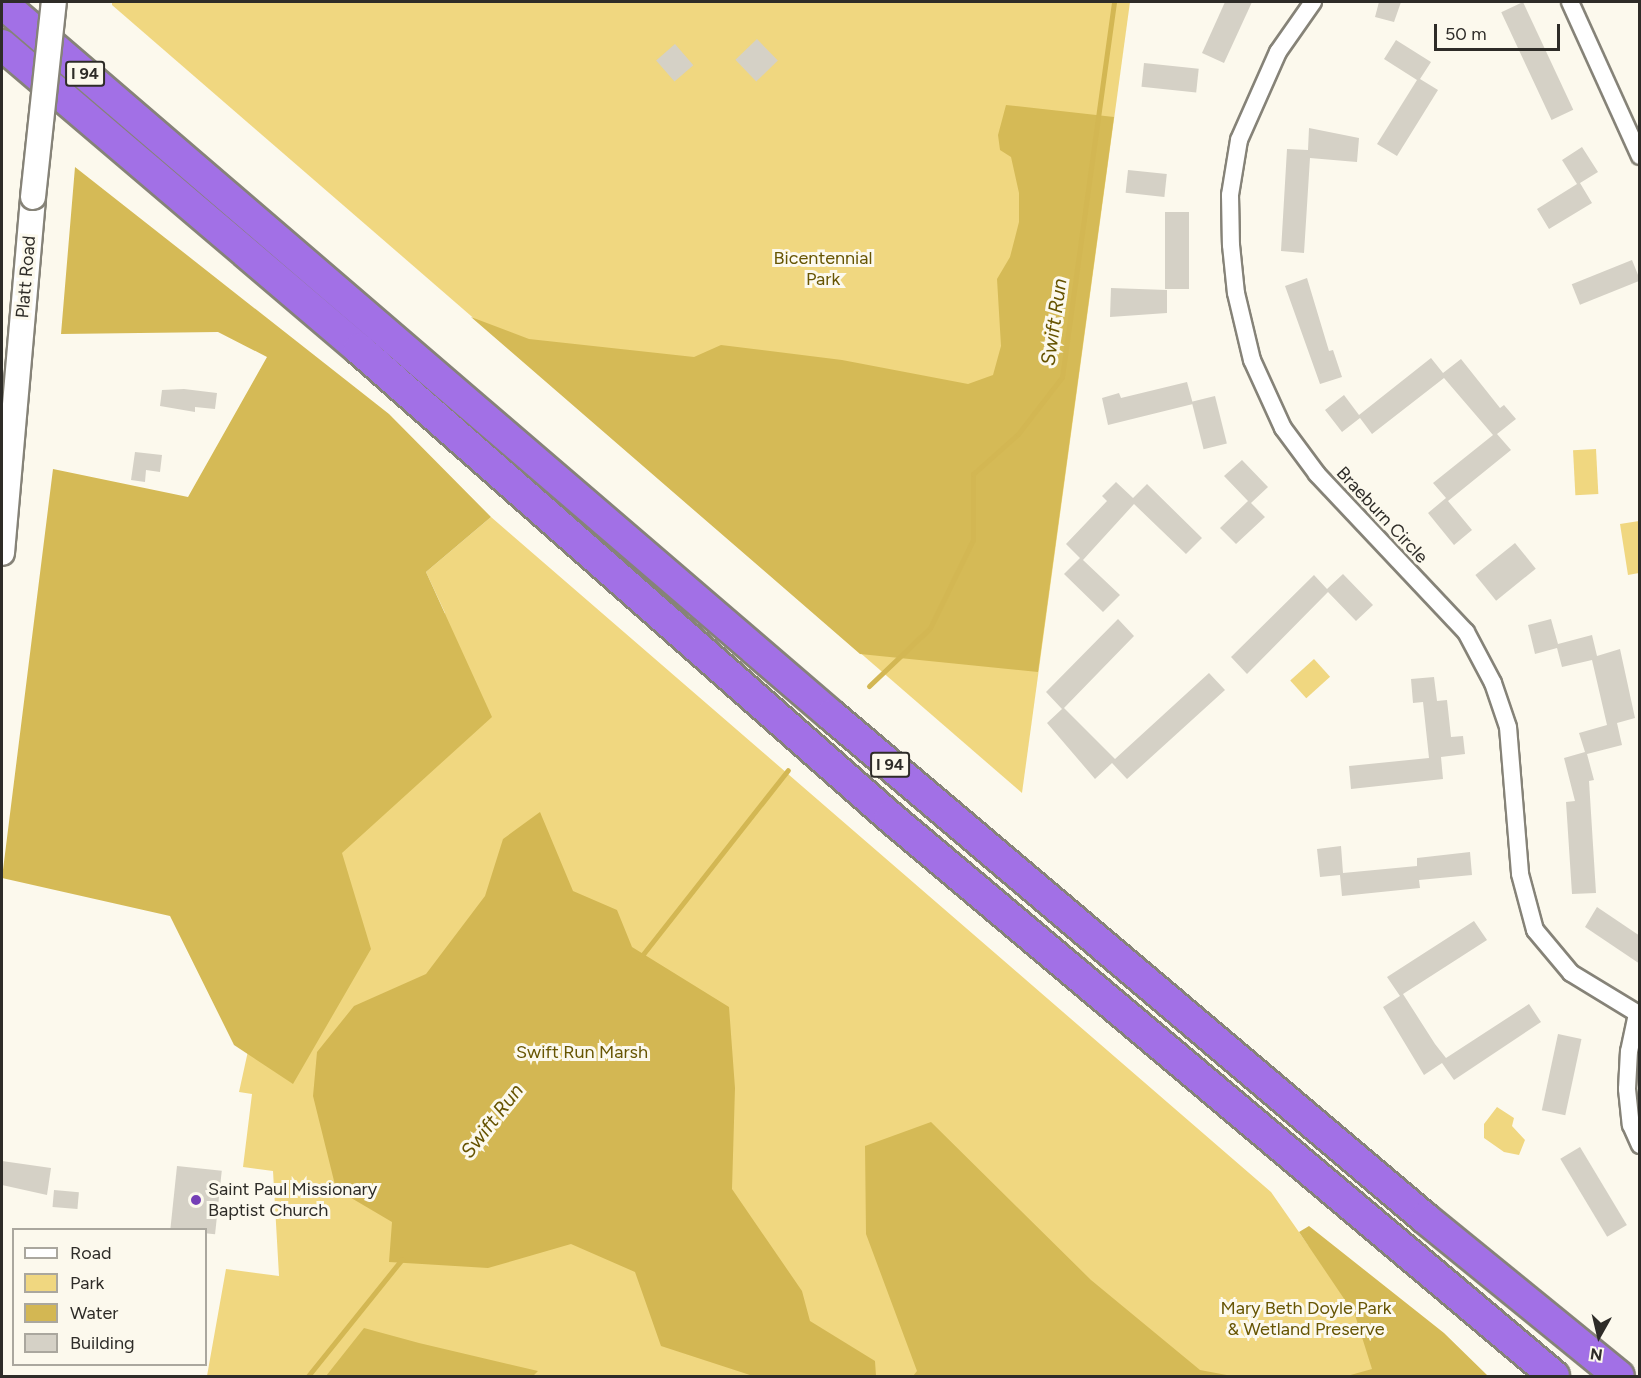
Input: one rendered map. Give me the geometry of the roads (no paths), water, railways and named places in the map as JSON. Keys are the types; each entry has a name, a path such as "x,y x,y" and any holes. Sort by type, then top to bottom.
{"highway":[{"name":"I 94","path":"2,3 823,708 1425,1218 1619,1377"},
{"name":"I 94","path":"2,45 359,349 890,817 1554,1377"}],"main road":[{"name":"Platt Road","path":"2,553 33,197 54,2"}],"street":[{"name":"Braeburn Circle","path":"1313,2 1278,52 1239,140 1230,195 1232,245 1236,293 1252,360 1283,428 1317,474 1466,632 1493,683 1508,728 1520,874 1535,930 1571,973 1638,1015 1629,1051 1627,1089 1631,1125 1640,1145"},
{"path":"1569,2 1640,156"}],"water":[{"path":"540,812 573,891 617,910 632,947 729,1007 735,1088 732,1189 802,1291 810,1321 875,1361 876,1376 753,1376 661,1346 635,1272 571,1244 488,1268 389,1262 392,1222 336,1189 313,1096 317,1052 354,1006 426,974 485,896 503,839"}],"waterway":[{"name":"Swift Run","path":"869,686 930,628 973,540 973,474 1018,434 1062,377 1114,2"},
{"name":"Swift Run","path":"640,958 788,770"},
{"name":"Swift Run","path":"308,1376 402,1259"}],"place":[{"name":"Saint Paul Missionary Baptist Church","path":"196,1200"}],"park label":[{"name":"Bicentennial Park","path":"823,269"},
{"name":"Swift Run Marsh","path":"582,1052"},
{"name":"Mary Beth Doyle Park & Wetland Preserve","path":"1306,1319"}]}
